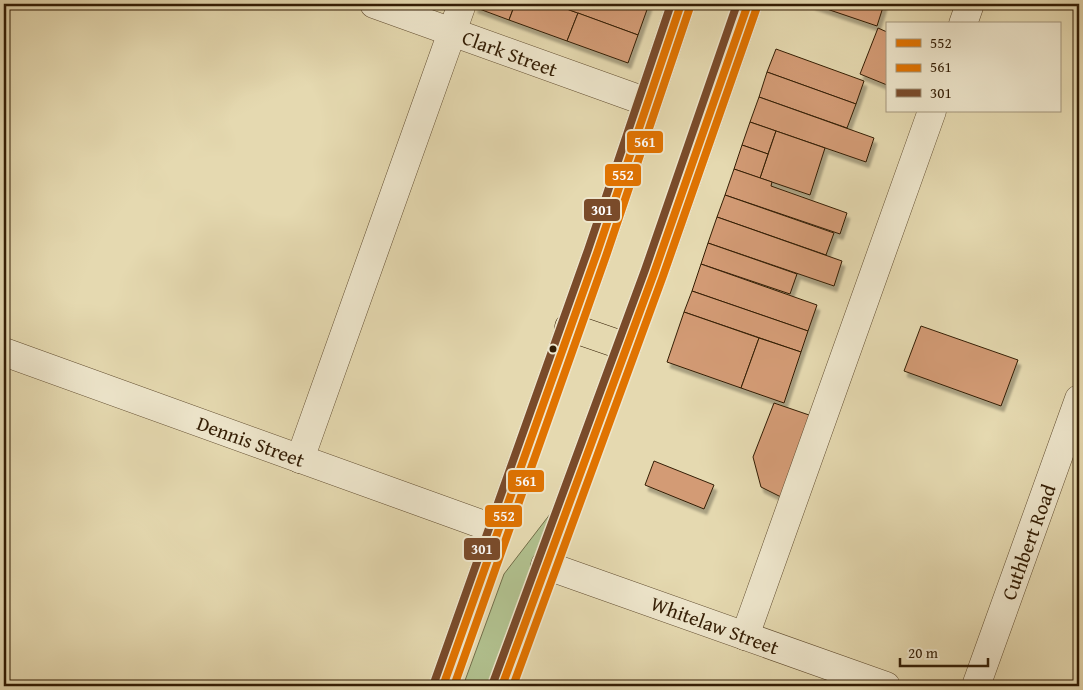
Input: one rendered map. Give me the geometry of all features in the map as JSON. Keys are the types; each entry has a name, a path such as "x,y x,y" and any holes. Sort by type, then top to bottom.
{"main road":[{"path":"443,686 682,4"},
{"path":"502,686 545,565 627,347 748,4"},
{"path":"570,327 627,347"}],"street":[{"name":"Clark Street","path":"374,4 647,102"},
{"path":"300,459 462,4"},
{"path":"964,22 970,4"},
{"path":"745,636 932,112"},
{"name":"Dennis Street","path":"4,352 498,530"},
{"name":"Cuthbert Road","path":"976,686 1079,398"},
{"name":"Whitelaw Street","path":"545,565 886,686"}],"green space":[{"path":"554,509 491,686 463,686 504,574"}],"building":[{"path":"476,4 515,4 509,20 474,7"},
{"path":"515,4 553,4 578,13 567,41 509,20"},
{"path":"553,4 649,4 638,35"},
{"path":"812,4 884,4 877,26"},
{"path":"578,13 638,35 628,63 567,41"},
{"path":"878,28 886,32 886,85 860,74"},
{"path":"776,49 864,81 856,104 767,72"},
{"path":"767,72 856,104 847,128 759,97"},
{"path":"759,97 874,138 866,162 750,122"},
{"path":"750,122 776,131 768,154 742,145"},
{"path":"776,131 825,148 810,195 760,178"},
{"path":"742,145 768,154 760,178 734,169"},
{"path":"734,169 772,182 771,186 847,213 840,234 725,195"},
{"path":"725,195 834,233 826,255 717,217"},
{"path":"717,217 842,261 834,286 708,243"},
{"path":"708,243 797,274 790,294 701,264"},
{"path":"701,264 817,305 808,331 692,291"},
{"path":"692,291 808,331 801,352 684,312"},
{"path":"684,312 759,338 741,388 667,362"},
{"path":"921,326 1018,360 1001,406 904,371"},
{"path":"759,338 801,352 784,403 741,388"},
{"path":"774,403 812,416 783,498 761,487 753,457"},
{"path":"654,461 714,485 704,509 645,485"}],"transit line":[{"name":"301","path":"434,683 588,250 671,4"},
{"name":"552","path":"443,686 597,253 681,4"},
{"name":"301","path":"493,683 645,270 737,4"},
{"name":"552","path":"502,686 654,273 748,4"},
{"name":"561","path":"454,686 606,256 690,7"},
{"name":"561","path":"513,686 663,276 757,7"}]}
